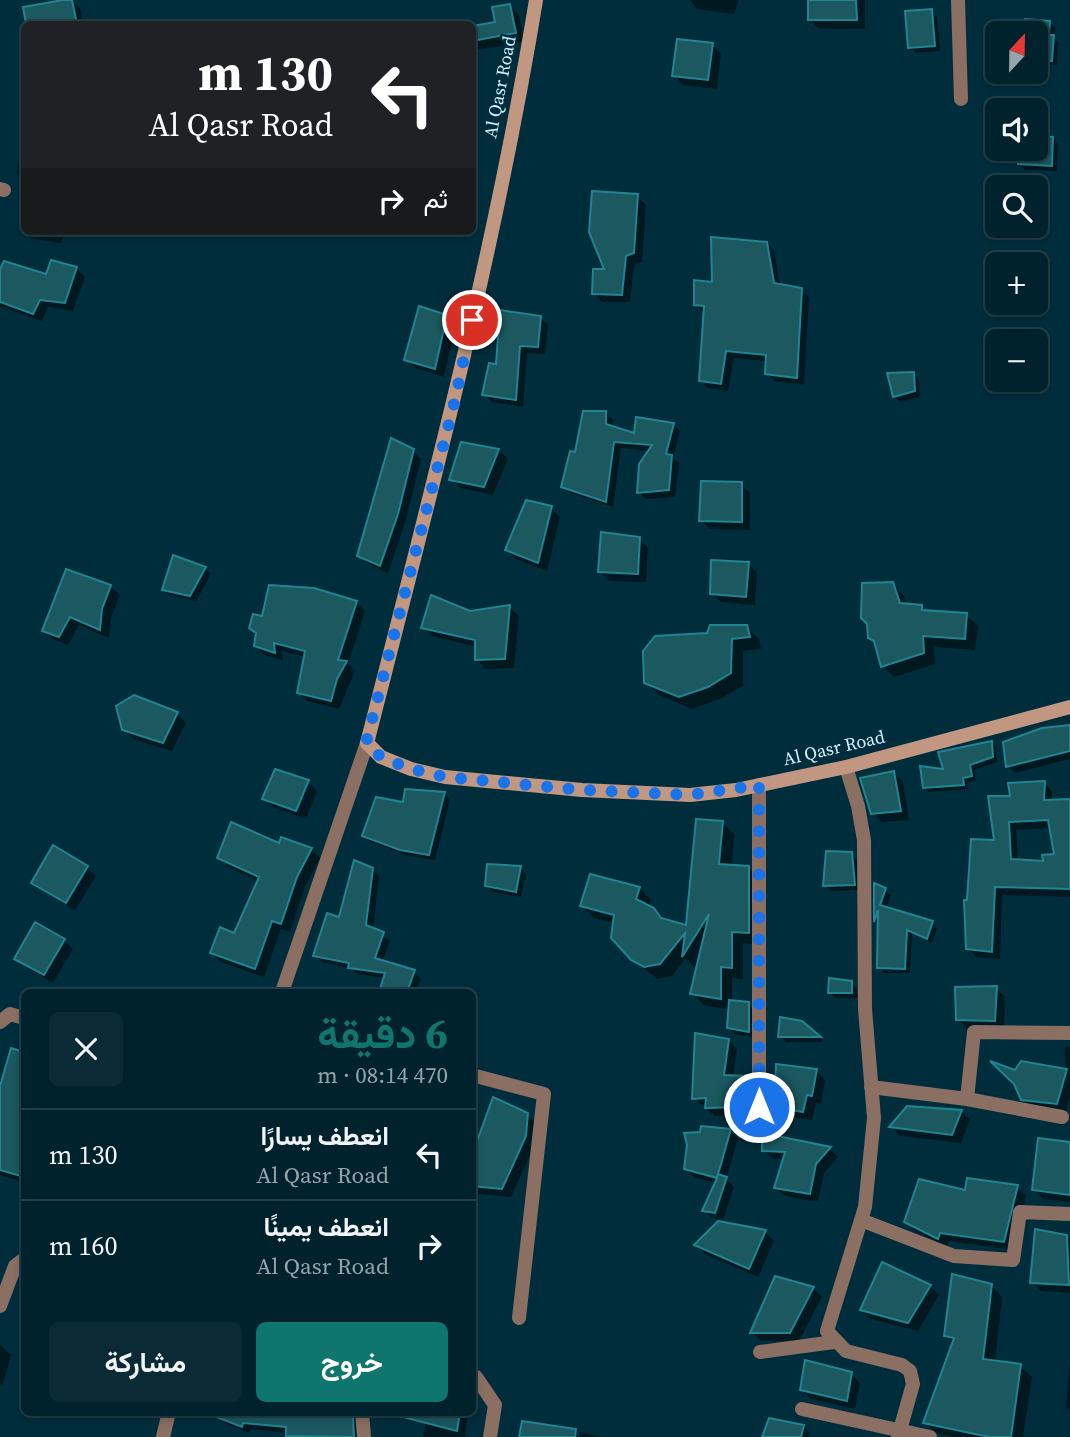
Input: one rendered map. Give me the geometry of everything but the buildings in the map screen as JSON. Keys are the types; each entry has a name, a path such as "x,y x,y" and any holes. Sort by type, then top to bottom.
{"street":[{"name":"Al Qasr Road","path":"536,0 523,81 455,400 366,743 381,757 411,769 445,777 582,790 690,795 759,785 846,767 1070,707"},
{"path":"957,0 961,99"},
{"path":"283,989 366,743"},
{"path":"846,767 858,806 864,840 863,943 874,1118 872,1155 861,1220 827,1331 834,1342 846,1351 902,1364 910,1371 913,1384 899,1434"},
{"path":"759,785 759,1107"},
{"path":"0,1022 10,1014 21,1017"},
{"path":"967,1099 974,1032 1070,1033"},
{"path":"476,1076 544,1094 519,1318"},
{"path":"870,1087 967,1099 1062,1117"},
{"path":"861,1220 954,1256 1013,1260 1020,1212 1070,1214"},
{"path":"0,1306 15,1266 21,1261"},
{"path":"760,1352 834,1342"},
{"path":"476,1377 495,1405 490,1437"},
{"path":"802,1409 899,1434 930,1437"},
{"path":"163,1437 168,1416"},
{"path":"362,1416 364,1437"}],"route":[{"path":"472,320 455,400 366,743 381,757 411,769 445,777 582,790 690,795 759,785 759,1107"}]}
